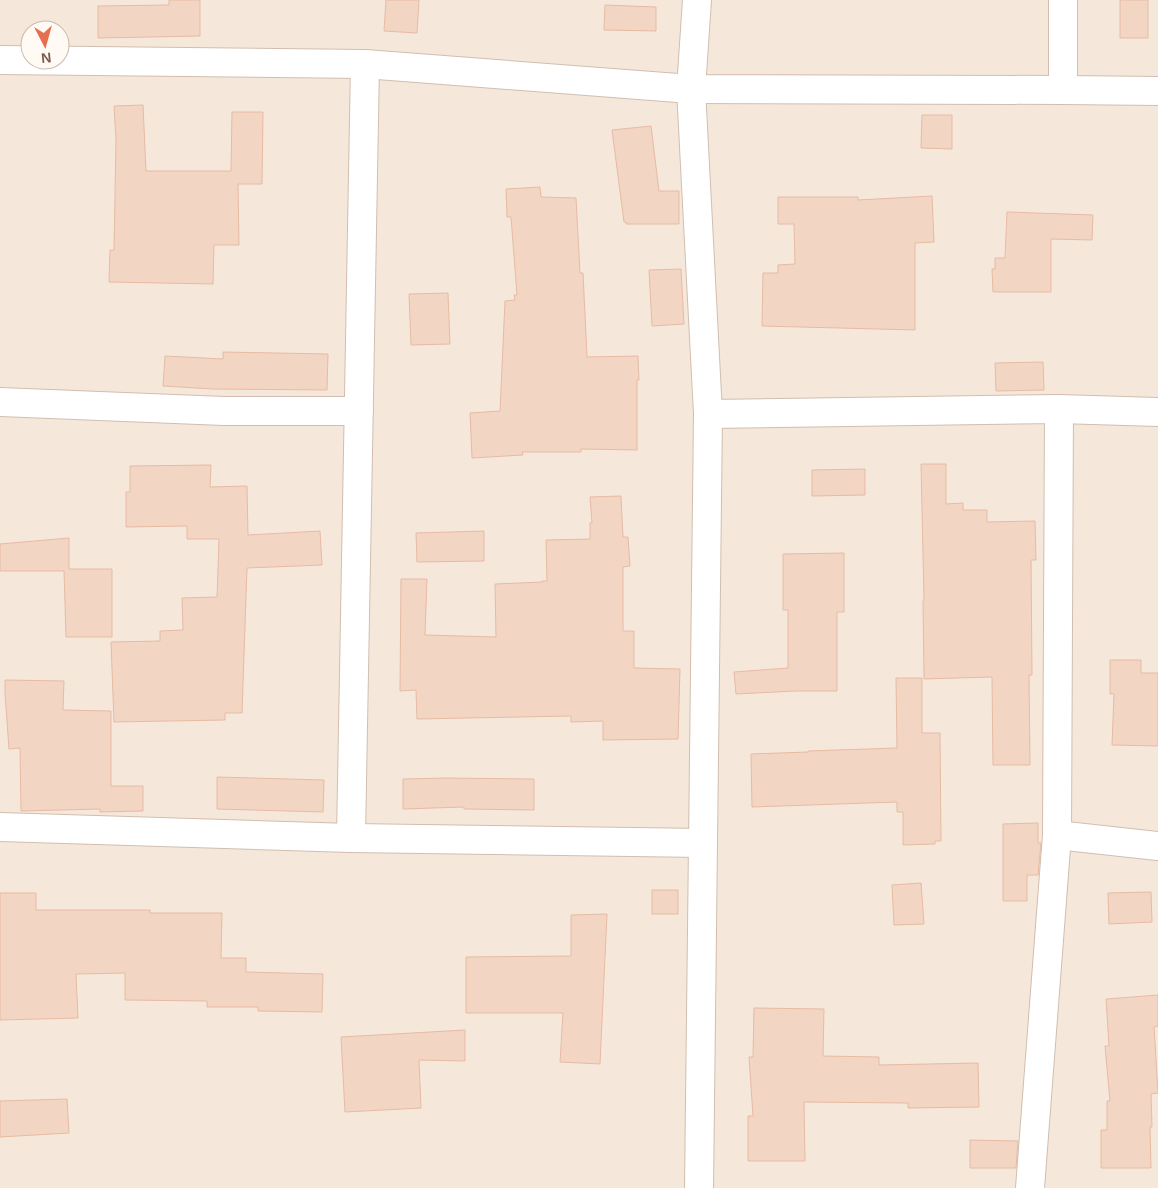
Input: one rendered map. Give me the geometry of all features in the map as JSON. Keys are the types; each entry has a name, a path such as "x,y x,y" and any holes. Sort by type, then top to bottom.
{"street":[{"path":"697,0 690,89 708,414 699,1188"},
{"path":"1062,0 1063,90"},
{"path":"0,60 366,64 690,89 1158,92"},
{"path":"351,838 366,64"},
{"path":"0,402 224,410 359,411"},
{"path":"708,414 1059,409 1158,412"},
{"path":"1030,1188 1057,835 1059,409"},
{"path":"0,827 351,838 703,842"},
{"path":"1057,835 1158,846"}],"shaded area":[{"path":"0,0 1158,0 1158,1188 0,1188"}],"building":[{"path":"169,0 200,0 200,36 98,38 98,6 169,5"},
{"path":"386,0 419,0 417,33 384,31"},
{"path":"1120,0 1148,0 1148,38 1120,38"},
{"path":"605,5 656,7 656,31 604,30"},
{"path":"143,105 146,171 231,171 232,112 263,112 262,184 238,184 239,245 214,245 213,284 109,282 110,250 114,250 116,139 114,106"},
{"path":"922,115 952,115 952,149 921,148"},
{"path":"651,126 659,191 679,191 679,224 626,224 624,222 612,130"},
{"path":"540,187 541,197 576,198 580,273 583,273 587,357 638,356 637,450 581,449 581,452 522,452 523,455 472,458 470,413 500,411 505,301 515,300 514,295 517,295 511,217 507,217 506,189"},
{"path":"932,196 934,242 915,243 915,330 762,326 763,273 778,273 778,265 795,264 794,224 778,224 778,197 858,197 858,200"},
{"path":"1007,212 1093,215 1092,240 1051,239 1051,292 993,292 992,269 995,269 995,258 1005,258"},
{"path":"681,269 684,324 652,326 649,270"},
{"path":"448,293 450,344 411,345 409,294"},
{"path":"223,352 328,354 327,390 213,389 163,386 165,356 223,359"},
{"path":"1043,362 1044,390 996,391 995,363"},
{"path":"921,464 946,464 946,504 963,503 963,510 987,510 987,522 1035,521 1036,560 1031,560 1032,675 1029,675 1030,765 993,765 992,677 924,679"},
{"path":"211,465 210,487 247,486 248,535 320,531 322,565 247,568 242,713 225,713 225,720 114,722 111,642 160,641 160,631 183,630 182,598 217,597 219,539 187,539 187,526 126,527 126,492 130,492 130,466"},
{"path":"865,469 865,495 812,496 812,470"},
{"path":"621,496 623,537 628,537 630,566 623,567 623,631 634,631 634,668 680,669 678,739 603,740 603,721 571,722 571,716 417,719 416,690 400,691 401,579 427,579 425,635 496,637 495,584 547,581 546,540 590,539 590,523 592,523 590,497"},
{"path":"484,531 484,561 417,562 416,533"},
{"path":"69,538 69,569 112,569 112,637 66,637 64,571 0,571 0,544"},
{"path":"844,553 844,612 837,612 837,691 736,694 734,672 788,668 788,610 783,610 783,554"},
{"path":"1110,660 1141,660 1141,673 1158,673 1158,746 1112,745 1114,694 1110,694"},
{"path":"896,678 922,678 922,733 940,733 941,841 935,841 935,844 903,845 903,812 897,812 897,802 752,807 751,754 897,748"},
{"path":"5,680 64,681 63,710 111,711 111,786 143,786 143,811 100,812 100,809 21,811 20,748 9,749"},
{"path":"217,777 324,780 323,812 217,809"},
{"path":"403,779 534,779 534,810 464,809 464,807 403,809"},
{"path":"1038,823 1038,843 1041,843 1038,875 1027,875 1027,901 1003,901 1003,824"},
{"path":"921,883 924,924 894,925 892,885"},
{"path":"652,890 678,890 678,914 652,914"},
{"path":"1151,892 1152,922 1109,924 1108,893"},
{"path":"0,893 36,893 36,910 150,910 150,913 222,913 221,958 246,958 246,972 323,974 322,1012 258,1011 258,1007 207,1007 207,1001 125,1000 125,973 76,974 78,1018 0,1020"},
{"path":"607,914 600,1064 560,1062 563,1013 466,1013 466,957 571,956 571,915"},
{"path":"1158,995 1158,1026 1154,1027 1158,1093 1151,1094 1151,1168 1101,1168 1101,1130 1107,1130 1107,1101 1110,1101 1105,1046 1109,1046 1106,999"},
{"path":"754,1008 824,1009 823,1056 879,1057 879,1065 978,1063 979,1107 908,1108 908,1103 804,1102 805,1161 748,1161 748,1116 753,1116 749,1057 753,1057"},
{"path":"465,1030 465,1061 419,1060 421,1108 345,1112 341,1037"},
{"path":"67,1099 69,1133 0,1137 0,1101"},
{"path":"970,1140 1018,1141 1016,1168 970,1168"}]}
